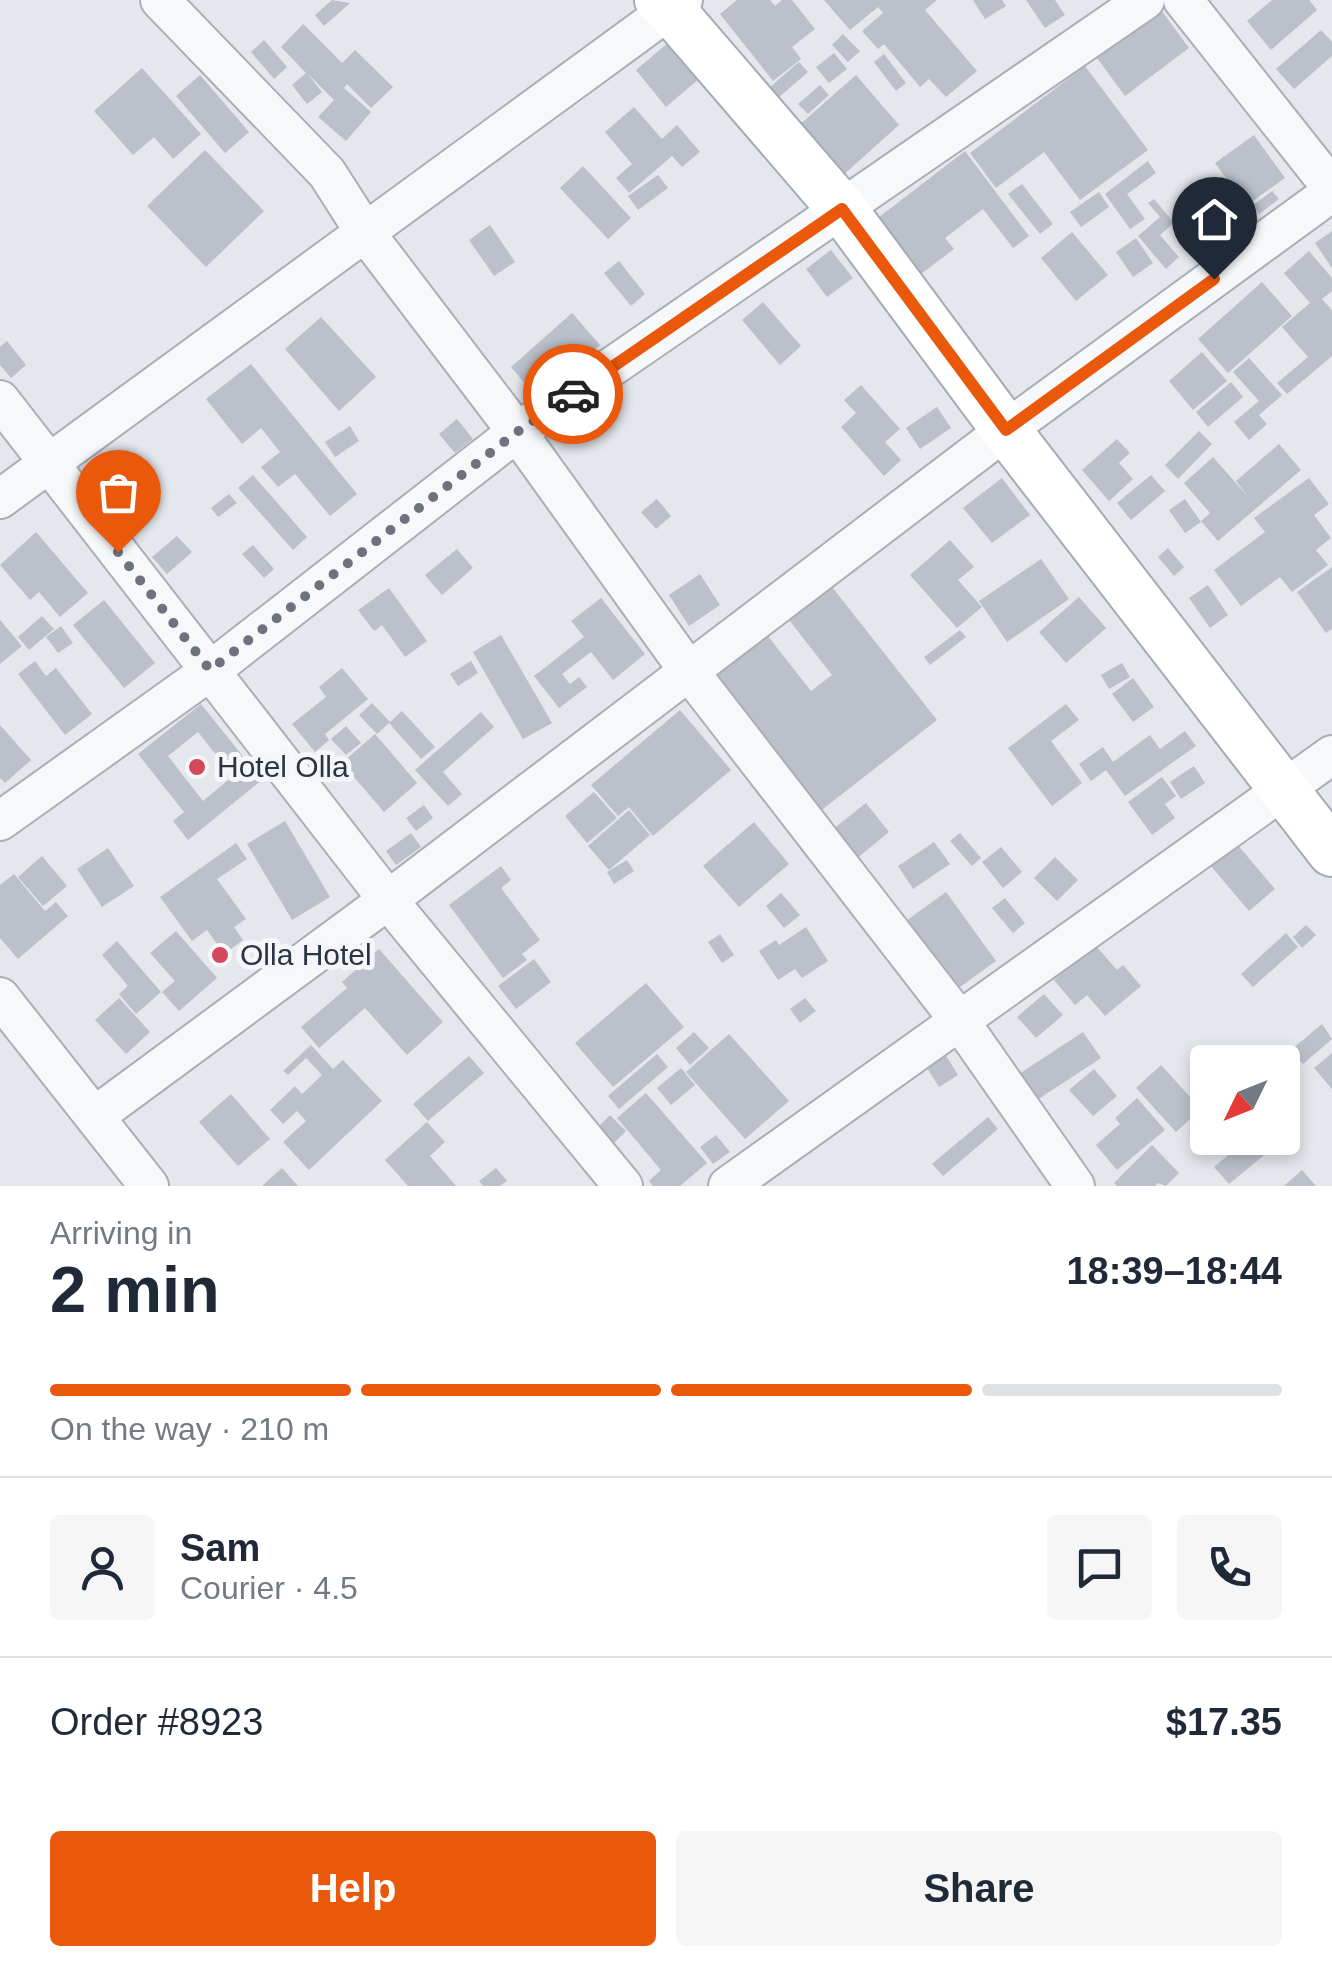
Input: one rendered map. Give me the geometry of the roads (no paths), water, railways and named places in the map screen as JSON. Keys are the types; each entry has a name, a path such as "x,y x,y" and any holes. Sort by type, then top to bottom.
{"main road":[{"path":"671,3 842,209 1006,430 1332,852"}],"street":[{"path":"160,0 327,173 364,231 517,432 688,670 959,1020 1075,1186"},
{"path":"0,821 210,670 517,432 1145,0"},
{"path":"95,1116 388,900 1006,430 1332,190 1183,0"},
{"path":"0,499 671,3"},
{"path":"0,400 388,900 623,1186"},
{"path":"728,1186 1332,755"},
{"path":"0,997 149,1186"}],"place":[{"name":"Hotel Olla","path":"197,767"},
{"name":"Olla Hotel","path":"220,955"}]}
